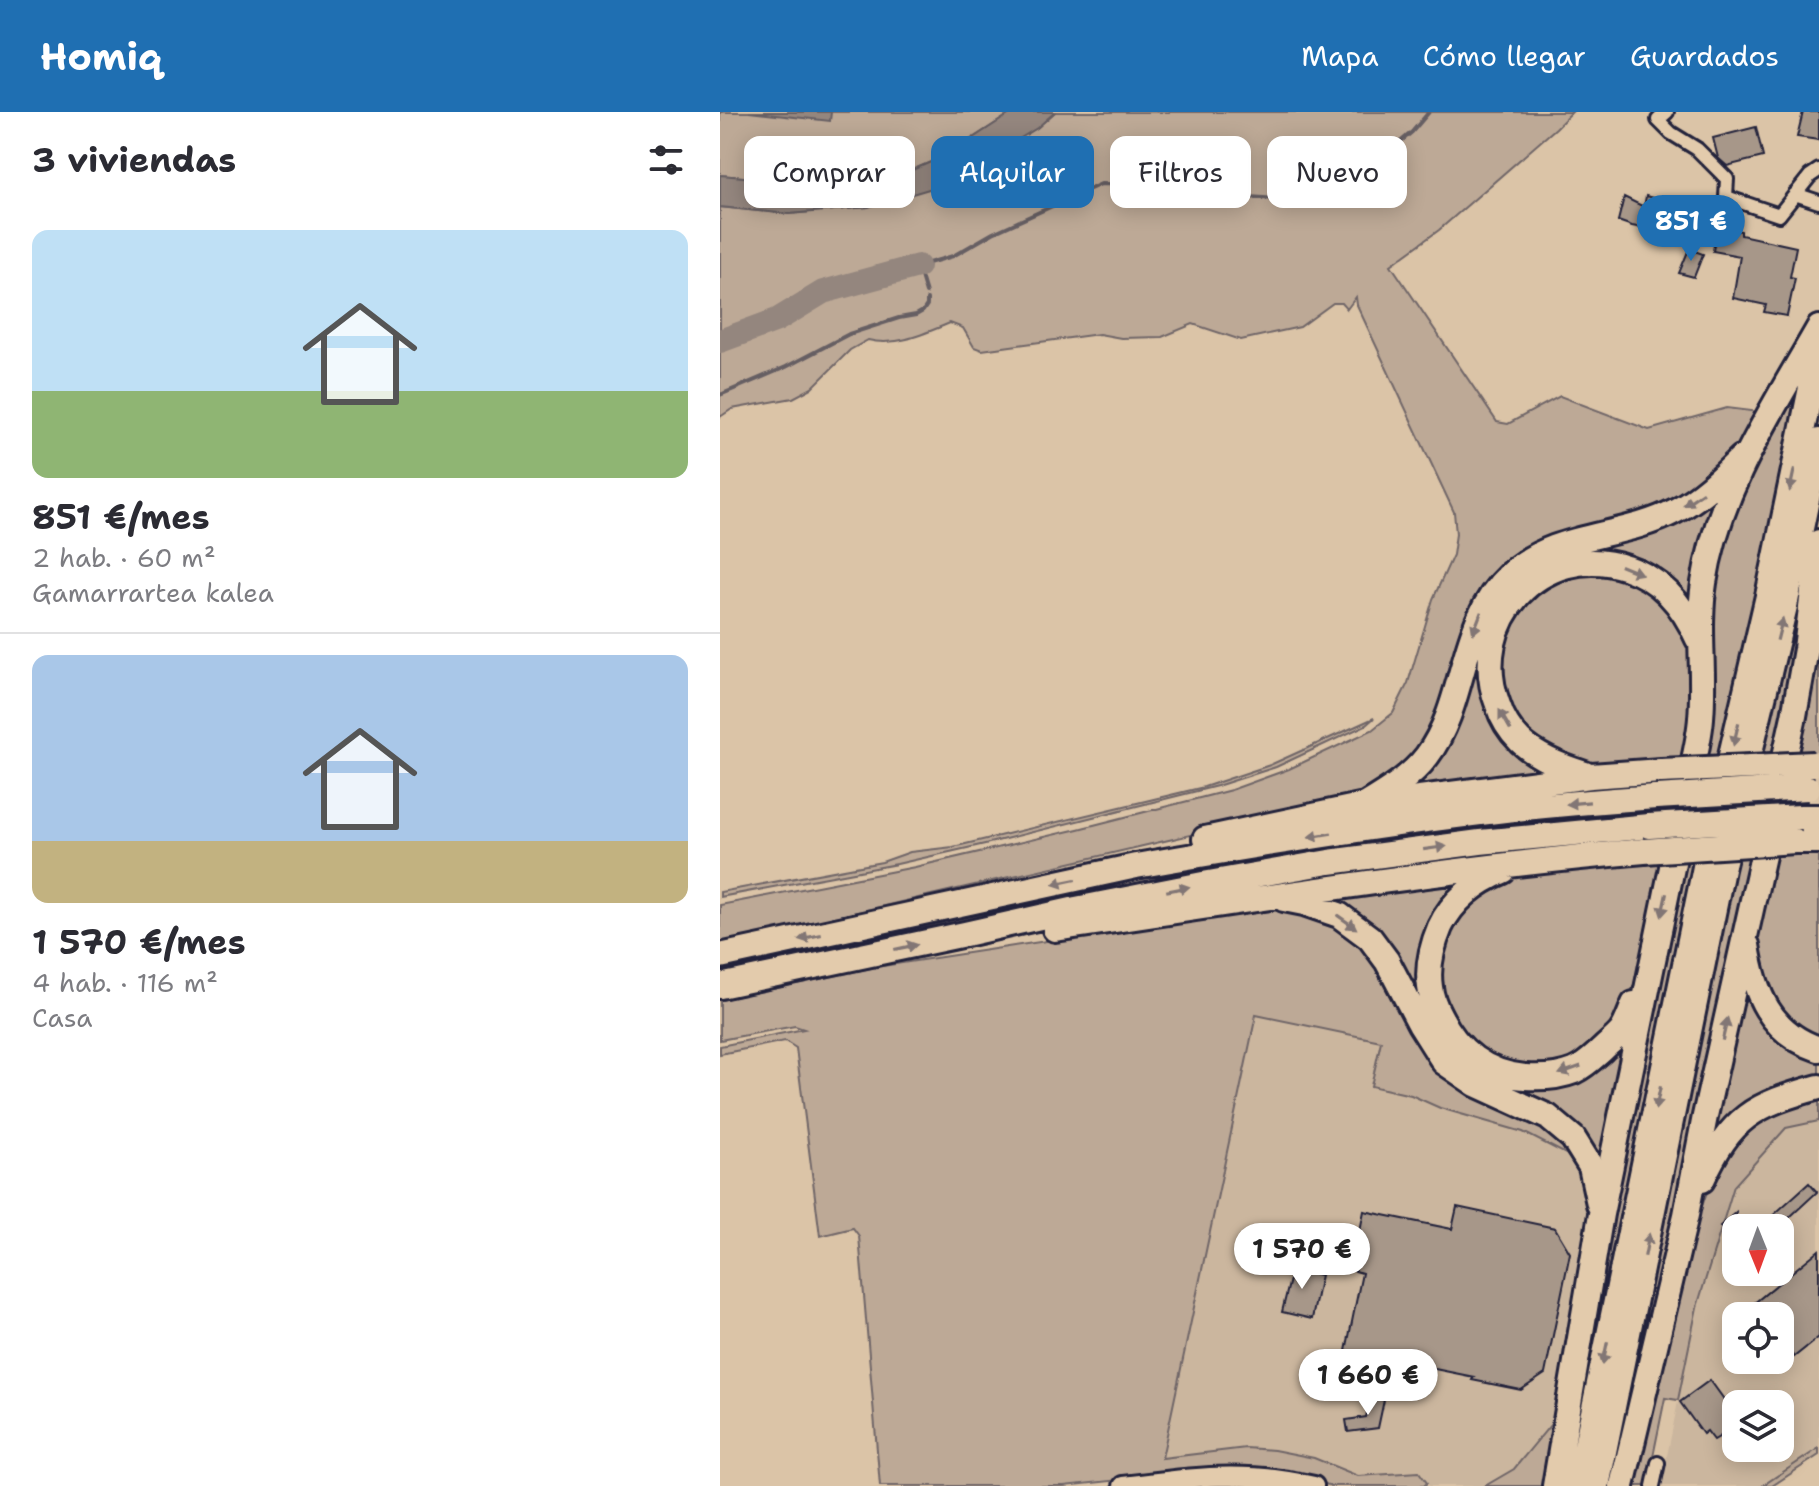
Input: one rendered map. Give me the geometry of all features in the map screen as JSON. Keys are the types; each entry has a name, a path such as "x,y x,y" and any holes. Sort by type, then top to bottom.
{"highway":[{"path":"1555,1486 1601,1214 1694,760 1701,717 1702,598 1709,556 1716,529 1751,448 1819,328"},
{"path":"1578,1486 1705,867 1768,596 1819,349"},
{"path":"1597,1486 1722,869 1785,606 1819,441"},
{"path":"1365,805 1410,775 1442,733 1477,622 1495,591 1510,574 1548,549 1638,525 1673,512 1720,479 1751,448"},
{"path":"1622,1486 1686,1215 1794,716 1819,542"},
{"path":"1591,776 1567,769 1534,752 1520,741 1500,712 1490,676 1492,641 1501,617 1515,597 1553,569 1586,561 1619,565 1635,570 1665,590 1690,620 1700,644"},
{"path":"1806,649 1819,621"},
{"path":"1136,866 1173,847 1365,805 1591,776 1661,771 1815,776"},
{"path":"720,956 1136,866 1325,834 1481,813 1656,797 1815,776"},
{"path":"720,986 1076,909 1329,862 1480,842 1649,826 1810,817"},
{"path":"965,934 1053,929 1524,863 1644,851 1807,841"},
{"path":"1524,863 1487,878 1460,898 1434,941 1429,968 1430,990 1449,1034 1466,1054 1492,1070 1518,1076 1544,1078 1574,1071 1589,1062 1621,1032 1651,969"},
{"path":"1274,896 1339,915 1370,938 1387,961 1444,1062 1476,1084 1548,1117 1573,1138 1591,1167 1601,1214"},
{"path":"1746,935 1755,986 1763,1004 1777,1023 1808,1046 1819,1049"},
{"path":"1686,1215 1712,1158 1723,1139 1740,1121 1771,1102 1819,1087"}],"street":[{"path":"1667,112 1658,120 1671,133 1697,149 1727,179 1726,197 1779,215 1810,176 1819,170"},
{"path":"1795,194 1819,202"},
{"path":"1653,1486 1658,1463"},
{"path":"1123,1486 1188,1477 1262,1476 1314,1486"}],"shaded area":[{"path":"720,112 1013,112 976,136 931,136 931,162 915,169 915,136 744,136 744,177 720,175"},
{"path":"749,112 831,112 830,121"},
{"path":"1013,112 1055,112 1024,136 976,136"},
{"path":"1055,112 1572,112 1439,230 1391,265 1497,422 1508,424 1560,396 1649,430 1727,408 1760,412 1753,428 1726,461 1695,487 1657,508 1527,549 1423,749 1387,781 1333,804 720,944 720,905 915,867 1078,829 1231,790 1289,769 1372,730 1393,713 1408,683 1433,599 1453,555 1456,534 1454,512 1357,305 1356,297 1347,309 1342,303 1333,303 1300,327 1241,340 1193,324 1162,337 1121,338 1099,334 982,350 974,347 963,328 950,323 899,341 868,340 850,350 812,388 793,398 732,409 720,417 720,207 789,214 857,208 915,208 915,185 931,178 931,208 1094,208 1094,136 1020,136 1037,128"},
{"path":"931,162 931,188 915,193 915,169"},
{"path":"720,175 744,177 744,208 857,208 789,214 720,207"},
{"path":"1790,399 1794,401 1735,694 1584,1397 1578,1407 1634,1094 1709,598 1740,488"},
{"path":"1720,491 1701,548 1692,608 1652,570 1530,577 1483,684 1553,771 1404,791 1465,686 1509,584"},
{"path":"1810,542 1801,636 1647,1354 1611,1486 1734,863"},
{"path":"1598,569 1628,577 1665,600 1689,645 1694,678 1687,760 1602,764 1569,757 1545,747 1531,736 1518,722 1504,698 1502,658 1513,616 1545,585"},
{"path":"1819,650 1819,755 1795,755"},
{"path":"1374,718 1366,725 1276,767 1217,786 897,864 720,897 720,892 882,862 910,852 953,847 1204,787 1270,765"},
{"path":"1646,806 1647,815 720,977 720,967 1156,874 1443,827"},
{"path":"1819,852 1819,1037 1793,1022 1767,992 1760,973 1757,940 1772,855"},
{"path":"1661,861 1639,968 1627,1006 1611,1032 1585,1052 1554,1069 1507,1067 1462,1037 1439,990 1443,943 1466,907 1485,892 1515,877 1544,870"},
{"path":"1472,877 1461,888 1426,1005 1517,1085 1628,1036 1600,1172 1487,1084 1324,898"},
{"path":"1256,909 1303,911 1347,931 1559,1135 1581,1173 1566,1154 1523,1132 1440,1108 1411,1095 1371,1086 1381,1041 1256,1015 1162,1458 1246,1448 1274,1450 1314,1458 1358,1476 1419,1472 1427,1483 1424,1486 1331,1486 1290,1472 1232,1468 1064,1486 880,1486 859,1236 853,1228 820,1236 796,1048 785,1041 720,1054 720,1046 804,1029 795,1026 720,1040 720,1000 876,967"},
{"path":"1744,986 1819,1057 1819,1081 1715,1134 1712,1133"},
{"path":"1256,1015 1381,1041 1371,1086 1411,1095 1440,1108 1523,1132 1566,1154 1581,1173 1587,1195 1588,1227 1555,1419 1514,1469 1485,1486 1429,1486 1418,1472 1358,1477 1314,1458 1274,1450 1246,1448 1161,1458"},
{"path":"1819,1097 1819,1121 1786,1128 1734,1186 1725,1214 1722,1214 1722,1225 1697,1307 1678,1400 1665,1398 1647,1486 1632,1486 1676,1299 1699,1214 1713,1177 1733,1144 1747,1129 1781,1109"},
{"path":"1819,1121 1819,1448 1762,1486 1661,1486 1697,1307 1722,1225 1722,1286 1794,1286 1794,1214 1725,1214 1734,1186 1786,1128"},
{"path":"1555,1419 1546,1486 1485,1486 1514,1469"},
{"path":"1819,1448 1819,1455 1772,1486 1762,1486"}],"building":[{"path":"1803,112 1819,112 1819,140 1797,137"},
{"path":"1756,127 1763,157 1727,166 1718,158 1713,138"},
{"path":"1646,196 1678,206 1673,234 1618,221 1624,197 1644,207"},
{"path":"1717,226 1741,231 1741,235 1796,247 1790,277 1795,278 1787,316 1764,312 1766,305 1733,298 1740,256 1713,251"},
{"path":"1689,249 1703,254 1694,277 1679,273"},
{"path":"1809,1183 1817,1192 1793,1214 1775,1214"},
{"path":"1457,1207 1555,1228 1570,1253 1545,1374 1521,1390 1472,1380 1474,1377 1346,1351 1362,1273 1352,1270 1364,1211 1452,1229"},
{"path":"1819,1250 1819,1337 1794,1357 1794,1302 1756,1302 1775,1286 1794,1286 1794,1271"},
{"path":"1294,1263 1318,1268 1316,1274 1321,1275 1312,1319 1282,1312"},
{"path":"1710,1380 1722,1397 1722,1435 1714,1440 1707,1431 1703,1434 1680,1402"},
{"path":"1371,1397 1384,1400 1378,1428 1348,1432 1346,1420 1366,1417"}],"waterway":[{"path":"926,293 918,266 953,256 993,233 1101,184 1168,186 1303,201 1352,183 1412,132 1429,112"},
{"path":"720,341 777,320 823,292 918,266"},
{"path":"720,395 786,367 849,334 916,315 923,311 927,299"}]}
